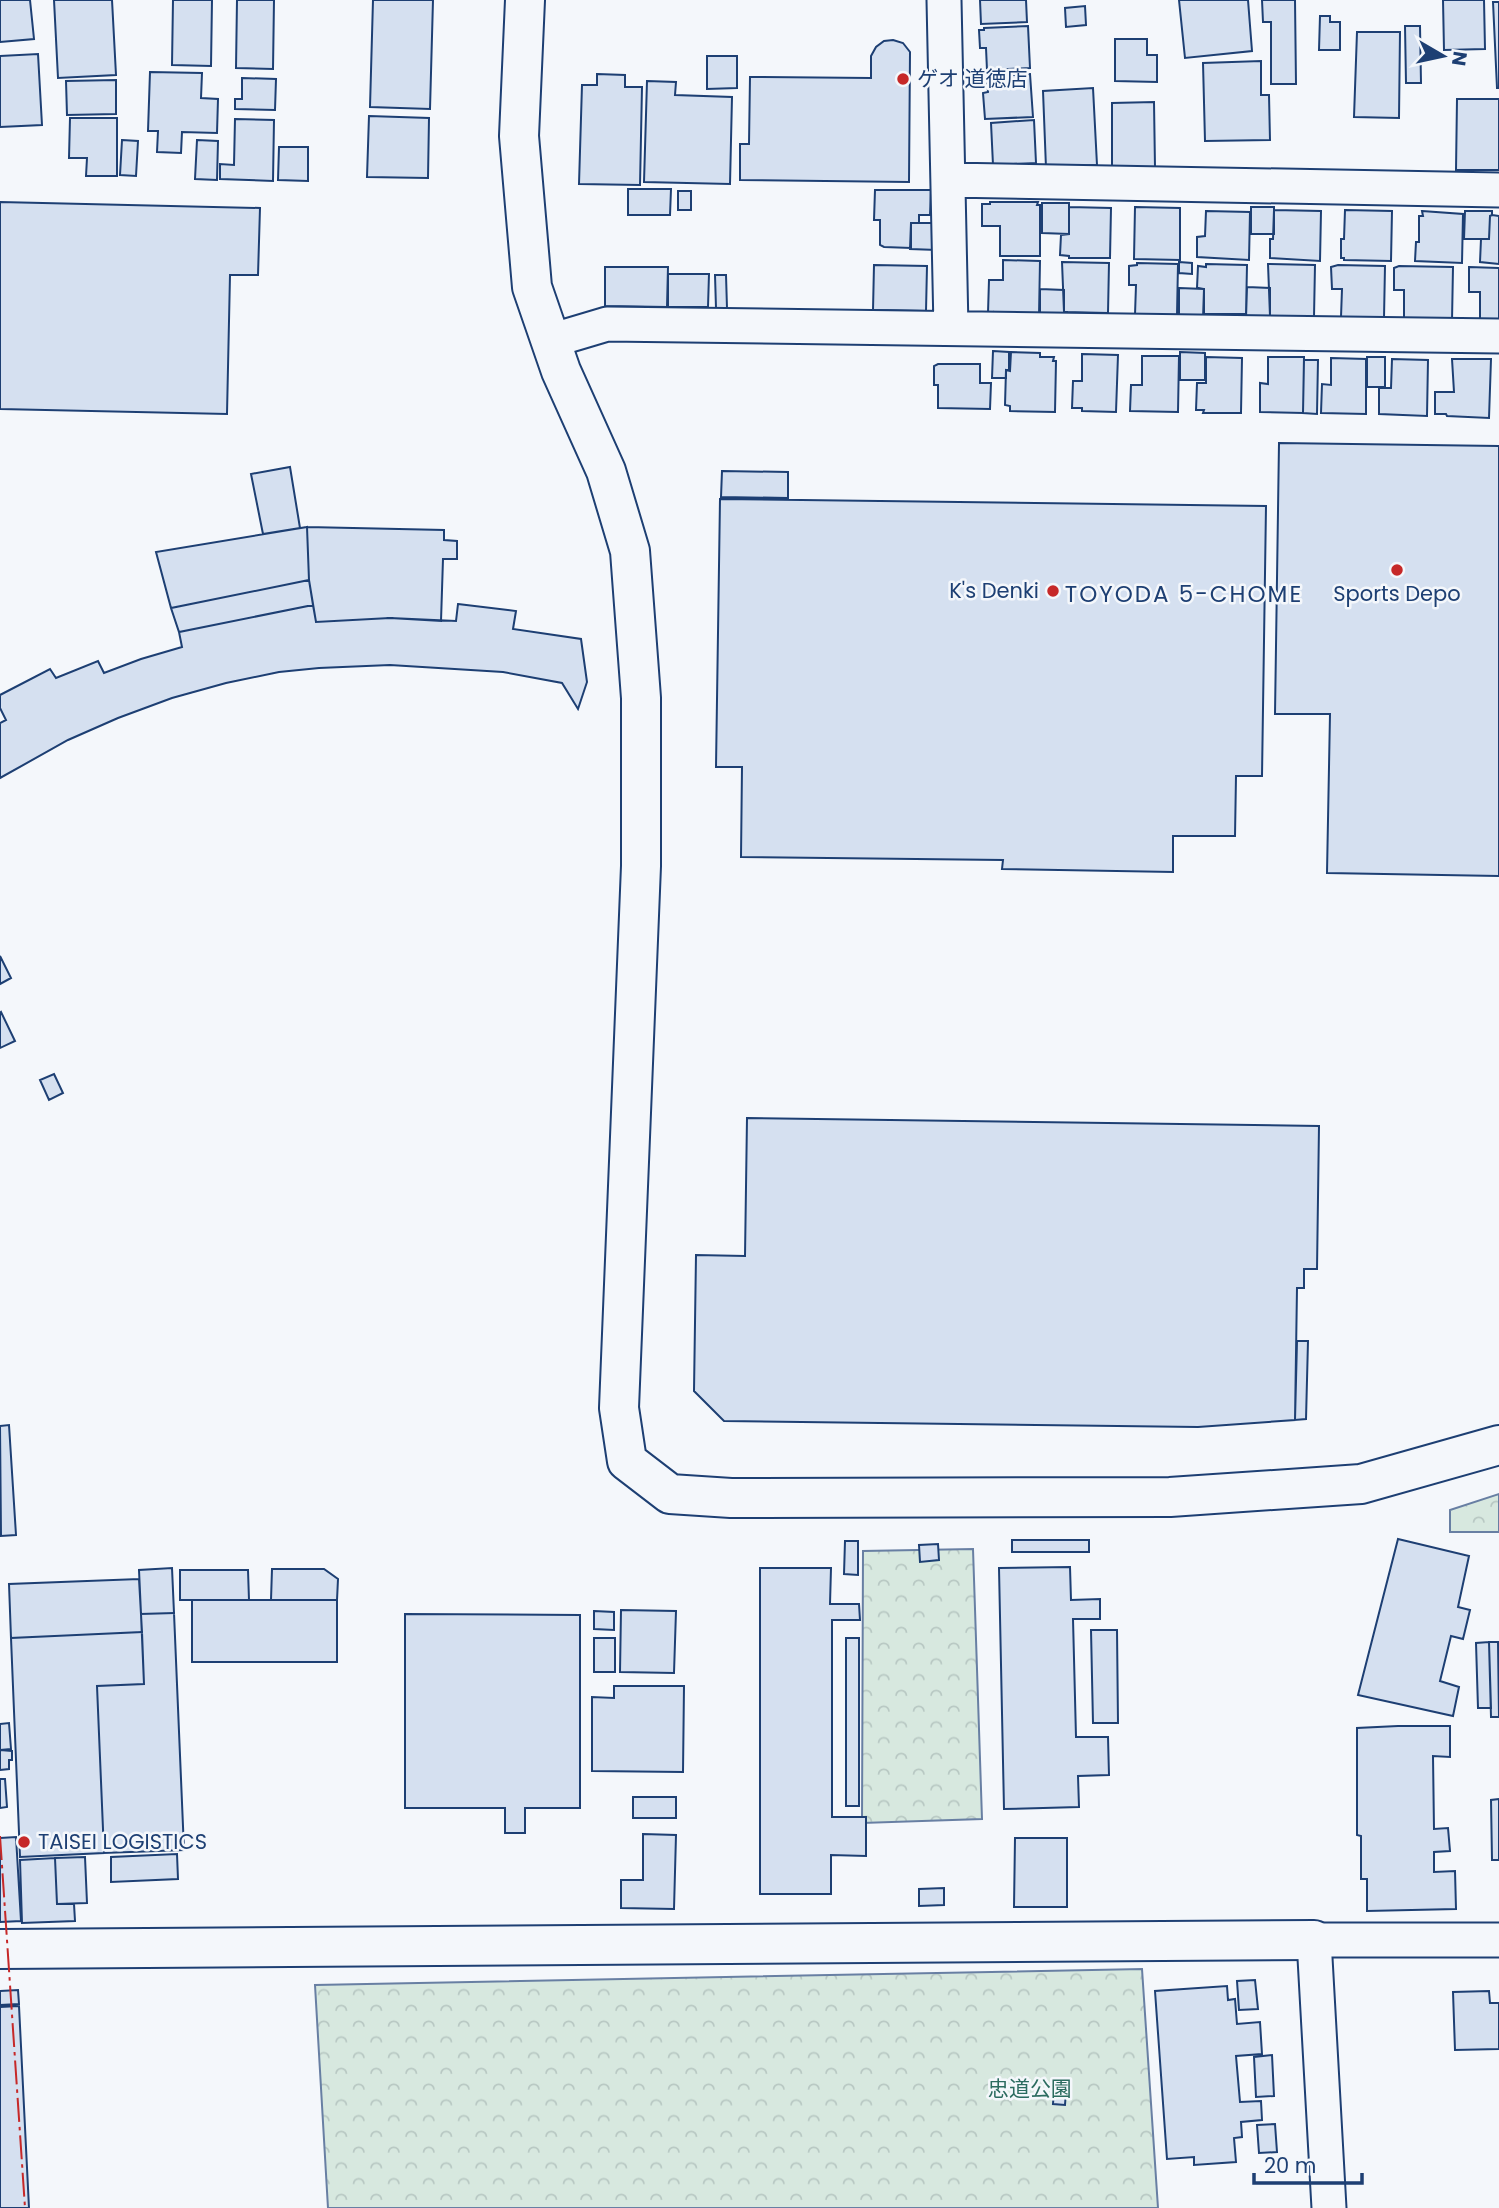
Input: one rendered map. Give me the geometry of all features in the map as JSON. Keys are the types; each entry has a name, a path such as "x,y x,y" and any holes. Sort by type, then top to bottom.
{"street":[{"path":"525,0 519,136 532,287 561,371 606,471 630,551 640,684 641,866 618,1408 627,1461 670,1494 731,1498 1170,1497 1361,1484 1499,1445"},
{"path":"944,0 951,328"},
{"path":"948,180 1499,190"},
{"path":"550,341 607,324 1499,336"},
{"path":"1314,1940 1329,2208"},
{"path":"0,1949 1499,1940"}],"green space":[{"path":"1499,1494 1499,1532 1450,1532 1450,1510"},
{"path":"973,1549 982,1819 862,1823 863,1551"},
{"name":"忠道公園","path":"1142,1969 1158,2208 328,2208 315,1985"}],"building":[{"path":"0,0 30,0 34,39 0,42"},
{"path":"54,0 112,0 116,75 58,78"},
{"path":"173,0 212,0 211,66 172,65"},
{"path":"237,0 274,0 273,69 236,68"},
{"path":"373,0 433,0 430,109 370,107"},
{"path":"980,0 1026,0 1027,22 981,24"},
{"path":"1179,0 1248,0 1252,51 1185,58"},
{"path":"1262,0 1295,0 1296,84 1271,84 1271,22 1263,22"},
{"path":"1443,0 1484,0 1485,49 1444,50"},
{"path":"1493,2 1499,2 1499,88 1497,88"},
{"path":"1085,6 1086,25 1066,27 1065,8"},
{"path":"1320,16 1330,16 1330,22 1340,22 1340,50 1319,50"},
{"path":"1028,26 1030,68 987,70 986,48 980,48 979,30"},
{"path":"1405,26 1420,26 1421,83 1406,83"},
{"path":"1357,32 1400,32 1399,118 1354,117"},
{"path":"1115,39 1147,39 1147,55 1157,55 1157,82 1115,81"},
{"path":"884,41 903,43 910,52 909,182 740,180 740,144 749,144 750,77 871,78 871,56 876,47"},
{"path":"38,54 42,125 0,127 0,56"},
{"path":"707,56 737,56 737,88 707,89"},
{"path":"1261,61 1261,95 1269,95 1270,140 1205,141 1203,63"},
{"path":"150,72 202,73 201,98 218,99 217,133 182,132 181,153 157,152 158,131 148,131"},
{"path":"597,74 625,75 625,87 642,87 640,185 579,184 582,85 597,85"},
{"path":"1030,74 1033,117 985,119 983,93 988,92 987,76"},
{"path":"242,78 276,79 275,110 235,109 235,99 242,99"},
{"path":"116,80 116,114 67,115 66,81"},
{"path":"647,81 676,82 675,95 732,97 730,184 644,182"},
{"path":"1093,88 1097,165 1046,168 1043,91"},
{"path":"1457,99 1499,99 1499,170 1456,170"},
{"path":"1154,102 1155,168 1112,167 1112,103"},
{"path":"369,116 429,118 428,178 367,177"},
{"path":"70,118 117,118 117,176 86,176 87,158 69,158"},
{"path":"235,119 274,120 273,181 220,179 220,164 234,165"},
{"path":"1034,120 1036,163 993,165 991,123"},
{"path":"122,140 138,141 136,176 120,175"},
{"path":"197,140 218,141 217,180 195,179"},
{"path":"279,147 308,147 308,181 278,180"},
{"path":"628,189 671,189 670,215 628,215"},
{"path":"875,190 931,190 930,215 919,215 919,223 911,223 911,248 880,245 880,220 874,220"},
{"path":"678,191 691,191 691,210 678,210"},
{"path":"0,202 260,208 258,275 230,275 227,414 0,409"},
{"path":"1038,202 1040,256 1000,256 1000,226 982,226 982,204"},
{"path":"1042,203 1069,203 1069,234 1042,233"},
{"path":"1069,207 1111,208 1110,258 1069,258 1060,255 1061,235 1069,234"},
{"path":"1135,207 1180,208 1180,260 1134,259"},
{"path":"1251,207 1274,207 1274,234 1251,234"},
{"path":"1274,210 1321,211 1320,261 1270,258"},
{"path":"1345,210 1392,211 1391,261 1341,258"},
{"path":"1206,211 1250,212 1249,260 1197,257 1197,237 1205,236"},
{"path":"1422,211 1463,214 1462,263 1415,261 1416,242 1419,242 1419,216 1423,216"},
{"path":"1465,211 1492,211 1489,239 1464,239"},
{"path":"1492,215 1499,216 1499,264 1480,262 1481,239 1489,239"},
{"path":"911,223 938,223 937,250 910,249"},
{"path":"1003,260 1040,261 1039,316 988,313 989,280 1003,280"},
{"path":"1062,262 1109,263 1108,313 1064,312"},
{"path":"1179,262 1192,263 1192,274 1179,273"},
{"path":"1137,263 1178,264 1177,315 1135,315 1136,285 1129,285 1129,266"},
{"path":"1206,264 1247,265 1246,314 1204,314 1204,289 1197,288 1198,266 1206,267"},
{"path":"1268,264 1315,265 1314,317 1270,316"},
{"path":"874,265 927,266 926,311 873,310"},
{"path":"1385,266 1384,318 1341,317 1342,289 1332,289 1331,267"},
{"path":"605,267 668,267 667,307 605,306"},
{"path":"1453,267 1452,321 1404,320 1404,290 1394,290 1394,268"},
{"path":"1469,267 1499,268 1499,319 1480,319 1480,292 1469,292"},
{"path":"668,274 709,274 708,307 668,307"},
{"path":"715,275 726,275 727,308 716,308"},
{"path":"1247,287 1270,288 1270,319 1246,318"},
{"path":"1179,288 1204,289 1203,319 1179,318"},
{"path":"1040,289 1064,290 1064,312 1067,312 1067,317 1040,317"},
{"path":"993,351 1009,352 1006,378 992,378"},
{"path":"1011,352 1040,353 1040,357 1054,357 1055,412 1010,411 1010,406 1005,405 1006,370 1010,371"},
{"path":"1180,352 1205,353 1205,380 1180,380"},
{"path":"1082,354 1118,355 1116,412 1072,408 1073,381 1082,381"},
{"path":"1142,356 1179,356 1178,412 1130,411 1131,385 1142,385"},
{"path":"1206,357 1242,358 1241,413 1203,413 1204,410 1196,410 1197,383 1206,383"},
{"path":"1268,357 1304,357 1303,413 1260,412 1260,383 1268,384"},
{"path":"1367,357 1385,357 1385,387 1367,387"},
{"path":"1331,358 1366,359 1366,414 1321,413 1322,384 1331,385"},
{"path":"1392,359 1428,360 1427,416 1379,414 1379,388 1391,388"},
{"path":"1452,359 1491,359 1489,418 1435,414 1435,392 1454,392"},
{"path":"1304,360 1318,360 1317,414 1303,413"},
{"path":"980,364 980,383 991,383 990,409 938,408 938,385 934,385 934,366"},
{"path":"1279,443 1499,446 1499,876 1327,873 1330,714 1275,714"},
{"path":"290,467 300,528 263,534 251,474"},
{"path":"722,471 788,472 788,498 721,497"},
{"path":"720,499 1266,506 1262,776 1236,776 1235,836 1173,836 1173,872 1002,869 1003,860 741,857 742,767 716,767"},
{"path":"307,527 309,580 171,608 156,552"},
{"path":"307,527 444,530 444,540 457,541 457,559 443,559 441,621 390,618 316,622 309,580"},
{"path":"309,580 313,605 179,632 171,608"},
{"path":"458,604 516,611 513,629 581,639 587,682 578,709 562,683 503,672 390,665 279,672 172,698 118,718 68,740 0,778 0,723 6,720 0,708 0,695 50,669 56,678 98,661 104,673 182,647 179,632 313,605 316,622 390,618 456,621"},
{"path":"0,956 11,978 0,984"},
{"path":"0,1013 15,1041 0,1048"},
{"path":"54,1074 63,1093 49,1100 40,1080"},
{"path":"747,1118 1319,1126 1317,1269 1304,1269 1304,1288 1297,1288 1295,1420 1198,1427 724,1421 694,1391 696,1255 745,1256"},
{"path":"1297,1341 1308,1341 1306,1419 1295,1420"},
{"path":"9,1425 16,1535 1,1536 0,1426"},
{"path":"1398,1539 1469,1556 1458,1607 1470,1610 1463,1639 1451,1636 1440,1681 1459,1687 1453,1716 1358,1695"},
{"path":"1012,1540 1089,1540 1089,1552 1012,1552"},
{"path":"845,1541 858,1541 858,1575 844,1574"},
{"path":"938,1544 939,1560 920,1562 919,1545"},
{"path":"1070,1567 1071,1600 1100,1599 1100,1619 1073,1619 1076,1737 1108,1737 1109,1775 1078,1776 1079,1807 1004,1809 999,1568"},
{"path":"172,1568 174,1613 141,1614 139,1570"},
{"path":"760,1568 831,1568 830,1604 859,1604 860,1620 832,1620 832,1817 866,1817 866,1856 831,1855 831,1894 760,1894"},
{"path":"272,1569 324,1569 338,1579 337,1600 271,1600"},
{"path":"180,1570 248,1570 249,1600 180,1600"},
{"path":"139,1579 142,1632 11,1638 9,1584"},
{"path":"192,1600 337,1600 337,1662 192,1662"},
{"path":"621,1610 676,1611 674,1673 620,1672"},
{"path":"594,1611 614,1612 614,1630 594,1629"},
{"path":"174,1613 184,1850 104,1853 97,1686 144,1684 141,1614"},
{"path":"405,1614 580,1615 580,1808 525,1808 525,1833 505,1833 505,1808 405,1808"},
{"path":"1091,1630 1117,1630 1118,1723 1093,1723"},
{"path":"142,1632 144,1684 97,1686 104,1853 20,1857 11,1638"},
{"path":"594,1638 615,1638 615,1672 594,1672"},
{"path":"846,1638 859,1638 859,1806 846,1806"},
{"path":"1489,1642 1498,1642 1499,1717 1491,1717"},
{"path":"1489,1642 1491,1708 1478,1708 1476,1643"},
{"path":"614,1686 684,1686 683,1772 592,1771 592,1697 614,1698"},
{"path":"9,1723 11,1749 0,1750 0,1724"},
{"path":"1450,1726 1450,1757 1433,1756 1434,1829 1448,1828 1450,1851 1434,1852 1434,1872 1455,1871 1456,1909 1367,1911 1367,1879 1361,1879 1361,1836 1357,1835 1357,1728"},
{"path":"0,1750 12,1751 9,1769 0,1770"},
{"path":"0,1779 5,1779 7,1807 0,1808"},
{"path":"633,1797 676,1797 676,1818 633,1818"},
{"path":"1499,1799 1499,1860 1492,1860 1491,1800"},
{"path":"643,1834 676,1835 674,1909 621,1908 621,1880 643,1880"},
{"path":"16,1837 21,1921 0,1922 0,1838"},
{"path":"1015,1838 1067,1838 1067,1907 1014,1907"},
{"path":"177,1854 178,1879 111,1882 111,1857"},
{"path":"85,1857 87,1903 57,1904 55,1858"},
{"path":"55,1858 57,1904 74,1904 75,1921 22,1923 20,1860"},
{"path":"944,1888 944,1905 919,1906 919,1889"},
{"path":"1255,1980 1258,2009 1239,2010 1237,1981"},
{"path":"1227,1986 1228,2000 1235,1999 1237,2024 1260,2022 1262,2054 1236,2056 1240,2102 1261,2101 1262,2120 1241,2122 1242,2137 1234,2138 1236,2162 1194,2165 1194,2157 1167,2159 1155,1991"},
{"path":"18,1990 19,2004 0,2005 0,1991"},
{"path":"1489,1991 1490,2003 1499,2003 1499,2049 1455,2050 1453,1992"},
{"path":"19,2006 29,2208 0,2208 0,2007"},
{"path":"1272,2055 1274,2096 1256,2097 1254,2057"},
{"path":"1054,2090 1066,2091 1065,2105 1053,2104"},
{"path":"1275,2124 1277,2152 1259,2153 1257,2125"}],"power":[{"path":"0,1836 25,2208"}],"place":[{"name":"ゲオ 道徳店","path":"903,79"},
{"name":"Sports Depo","path":"1397,570"},
{"name":"K's Denki","path":"1053,591"},
{"name":"TAISEI LOGISTICS","path":"24,1842"}],"district":[{"name":"TOYODA 5-CHOME","path":"1184,594"}]}
